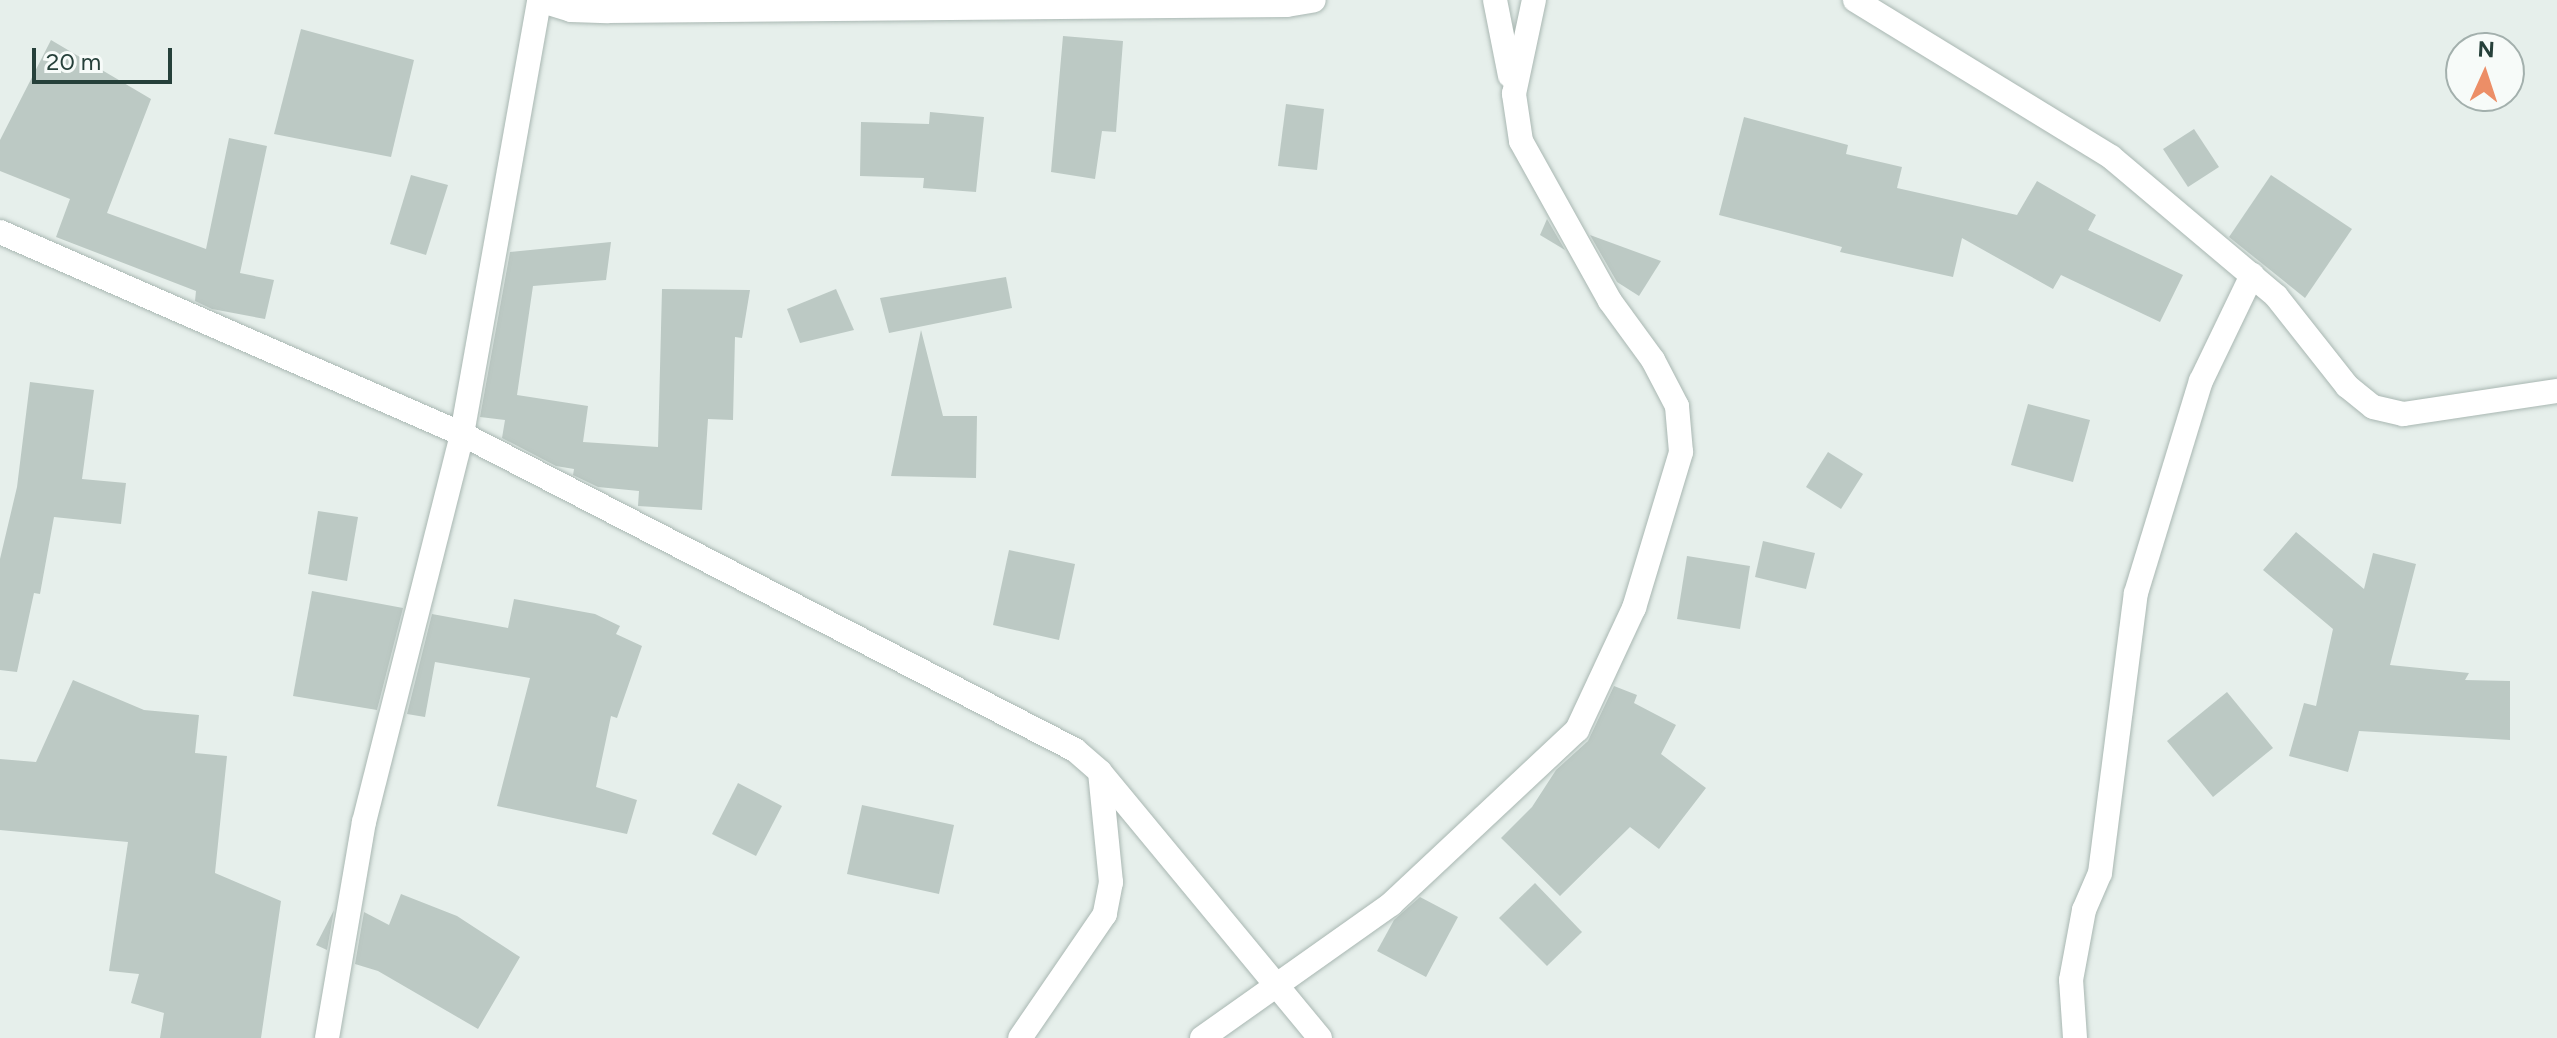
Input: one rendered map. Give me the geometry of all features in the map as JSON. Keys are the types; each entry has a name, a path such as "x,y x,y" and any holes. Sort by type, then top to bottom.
{"street":[{"path":"327,1038 364,822 462,434 539,0 558,8 595,11 900,4 1287,5 1314,0"},
{"path":"1202,1038 1391,904 1577,730 1634,608 1681,452 1677,406 1653,360 1610,301 1521,141 1495,0"},
{"path":"1514,94 1534,0"},
{"path":"1855,0 2111,157 2276,296 2347,386 2373,407 2403,414 2557,391"},
{"path":"0,232 462,434 1075,750 1100,772 1320,1038"},
{"path":"2075,1038 2071,980 2084,910 2100,873 2136,593 2201,381 2252,275"},
{"path":"1020,1038 1105,914 1111,882 1100,772"}],"building":[{"path":"301,29 414,60 391,157 274,134"},
{"path":"1063,36 1123,41 1116,132 1102,131 1095,179 1051,172"},
{"path":"51,40 151,99 107,213 206,249 229,138 267,146 240,273 274,280 265,319 212,309 195,301 196,291 56,237 70,199 0,171 0,140"},
{"path":"1286,104 1324,109 1317,170 1278,166"},
{"path":"930,112 984,117 976,192 923,188 924,178 860,176 861,122 929,124"},
{"path":"1744,117 1848,145 1846,154 1902,167 1897,188 2017,215 2037,181 2096,215 2088,230 2183,275 2160,322 2061,275 2053,289 1962,238 1953,277 1840,252 1842,247 1719,215"},
{"path":"2194,129 2219,167 2188,187 2163,149"},
{"path":"411,175 448,185 426,255 390,244"},
{"path":"2271,175 2352,229 2305,298 2229,237"},
{"path":"1547,219 1565,250 1540,235"},
{"path":"1590,235 1661,261 1639,296 1617,282"},
{"path":"611,242 606,280 533,286 517,395 588,406 583,442 658,447 662,289 750,290 742,338 735,337 733,420 708,419 702,510 638,506 639,491 598,487 573,475 574,469 556,466 502,438 505,420 480,417 510,252"},
{"path":"1006,277 1012,308 889,333 880,298"},
{"path":"836,289 854,330 800,343 787,309"},
{"path":"921,330 943,416 977,416 976,478 891,476"},
{"path":"30,382 94,390 82,479 126,483 121,524 54,517 40,594 34,593 17,672 0,670 0,559 17,487"},
{"path":"2028,404 2090,420 2073,482 2011,465"},
{"path":"1828,452 1863,474 1841,509 1806,487"},
{"path":"318,511 358,517 347,581 308,574"},
{"path":"2296,532 2364,589 2373,553 2416,564 2390,665 2469,673 2465,680 2510,681 2510,740 2359,731 2348,772 2289,756 2304,703 2316,706 2333,629 2263,570"},
{"path":"1763,541 1815,553 1806,589 1755,577"},
{"path":"1009,550 1075,564 1059,640 993,625"},
{"path":"1687,556 1750,566 1740,629 1677,619"},
{"path":"312,591 403,608 377,710 293,696"},
{"path":"514,599 595,614 620,626 616,634 642,646 617,718 611,716 596,787 637,800 627,834 497,806 530,678 435,662 425,717 407,714 432,614 508,628"},
{"path":"73,680 144,710 199,715 195,753 227,756 215,873 281,901 261,1038 160,1038 164,1013 131,1003 139,974 109,971 128,842 0,830 0,759 36,762"},
{"path":"1614,686 1637,695 1634,703 1676,725 1661,754 1706,788 1659,849 1630,827 1560,896 1501,838 1532,807 1556,770 1588,741"},
{"path":"2227,692 2273,748 2213,797 2167,741"},
{"path":"738,783 782,806 756,856 712,834"},
{"path":"862,805 954,825 939,894 847,874"},
{"path":"1535,883 1582,932 1547,966 1499,918"},
{"path":"401,894 457,916 520,957 478,1029 378,971 355,964 364,912 389,925"},
{"path":"1420,897 1458,917 1426,977 1377,951 1394,920"},
{"path":"334,910 327,950 316,945"}]}
